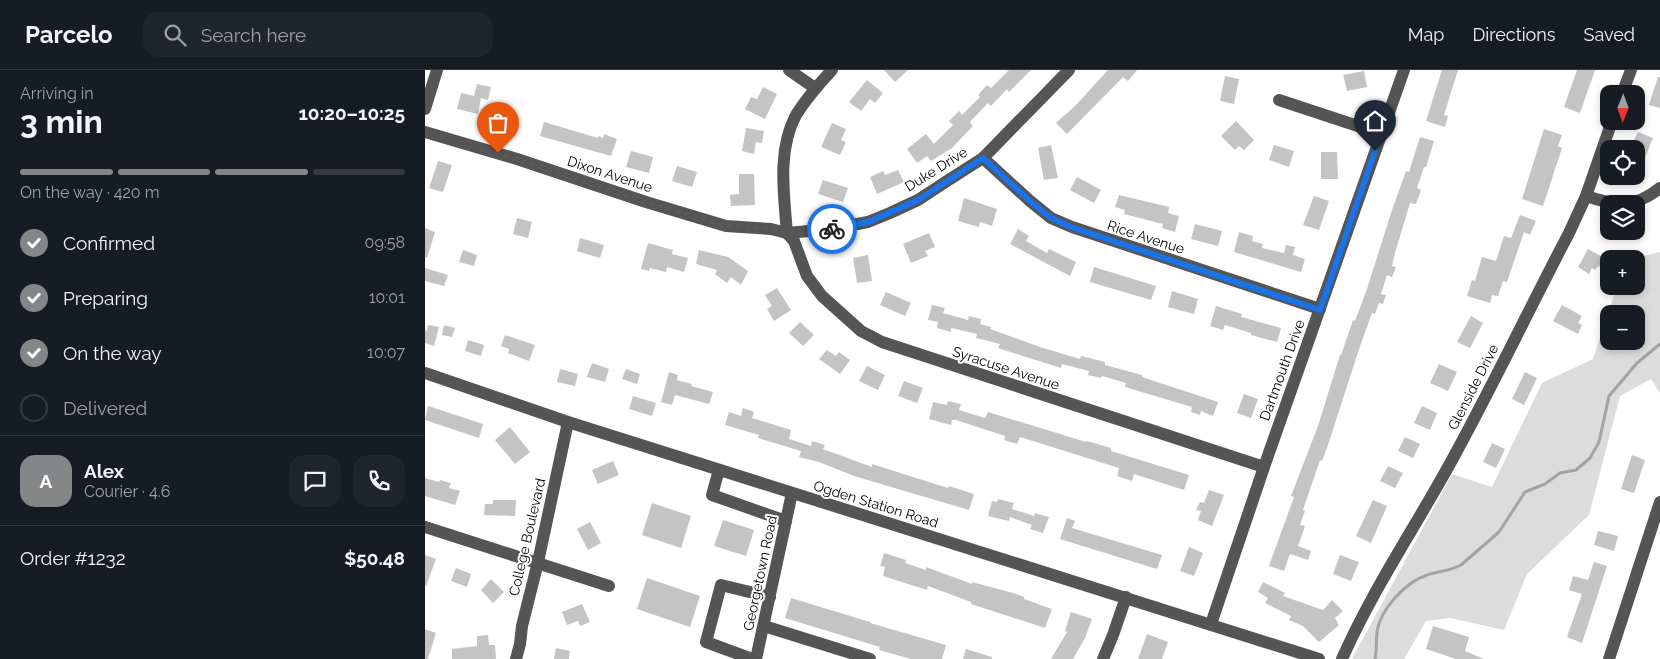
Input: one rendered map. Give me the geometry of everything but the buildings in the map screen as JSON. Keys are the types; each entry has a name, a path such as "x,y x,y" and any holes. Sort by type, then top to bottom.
{"street":[{"path":"425,109 437,70"},
{"path":"789,70 815,88"},
{"path":"787,233 783,190 785,150 788,136 796,117 815,88 832,70"},
{"name":"Duke Drive","path":"787,233 831,229 868,222 918,200 983,158 1069,70"},
{"name":"Dartmouth Drive","path":"1211,624 1264,466 1404,70"},
{"path":"1625,85 1631,70"},
{"path":"1279,100 1382,134"},
{"name":"Glenside Drive","path":"1342,659 1375,594 1448,468 1586,196 1609,130"},
{"name":"Dixon Avenue","path":"425,132 517,159 645,202 726,226 771,228 787,233"},
{"name":"Rice Avenue","path":"983,158 1051,218 1071,227 1320,310"},
{"path":"1586,196 1604,202 1632,203 1646,199 1660,188"},
{"name":"Syracuse Avenue","path":"787,233 794,242 807,276 822,296 861,331 882,342 1264,466"},
{"name":"Ogden Station Road","path":"425,373 568,422 1211,624 1298,656 1319,659"},
{"name":"College Boulevard","path":"516,659 568,422"},
{"path":"719,470 712,495 786,521"},
{"name":"Georgetown Road","path":"757,659 792,493"},
{"path":"1609,659 1660,502"},
{"path":"425,527 609,586"},
{"path":"752,659 707,642 721,585 770,597"},
{"path":"1103,659 1126,597"},
{"path":"764,626 870,659"}],"shaded area":[{"path":"1660,252 1660,393 1651,379 1620,396 1589,515 1527,574 1504,630 1450,618 1426,621 1404,659 1352,659 1452,474 1492,487 1542,383 1593,359 1600,338 1600,350 1645,350 1645,305 1611,305 1614,295 1645,295 1645,256"}],"waterway":[{"path":"1375,659 1379,623 1395,598 1419,579 1461,565 1499,532 1525,492 1545,484 1560,473 1576,470 1590,458 1599,442 1609,396 1637,363 1660,344"}],"way so far":[{"path":"498,153 645,202 726,226 771,228 787,233 832,229"}],"route":[{"path":"832,229 868,222 918,200 983,158 1051,218 1122,245 1320,310 1375,151"}]}
